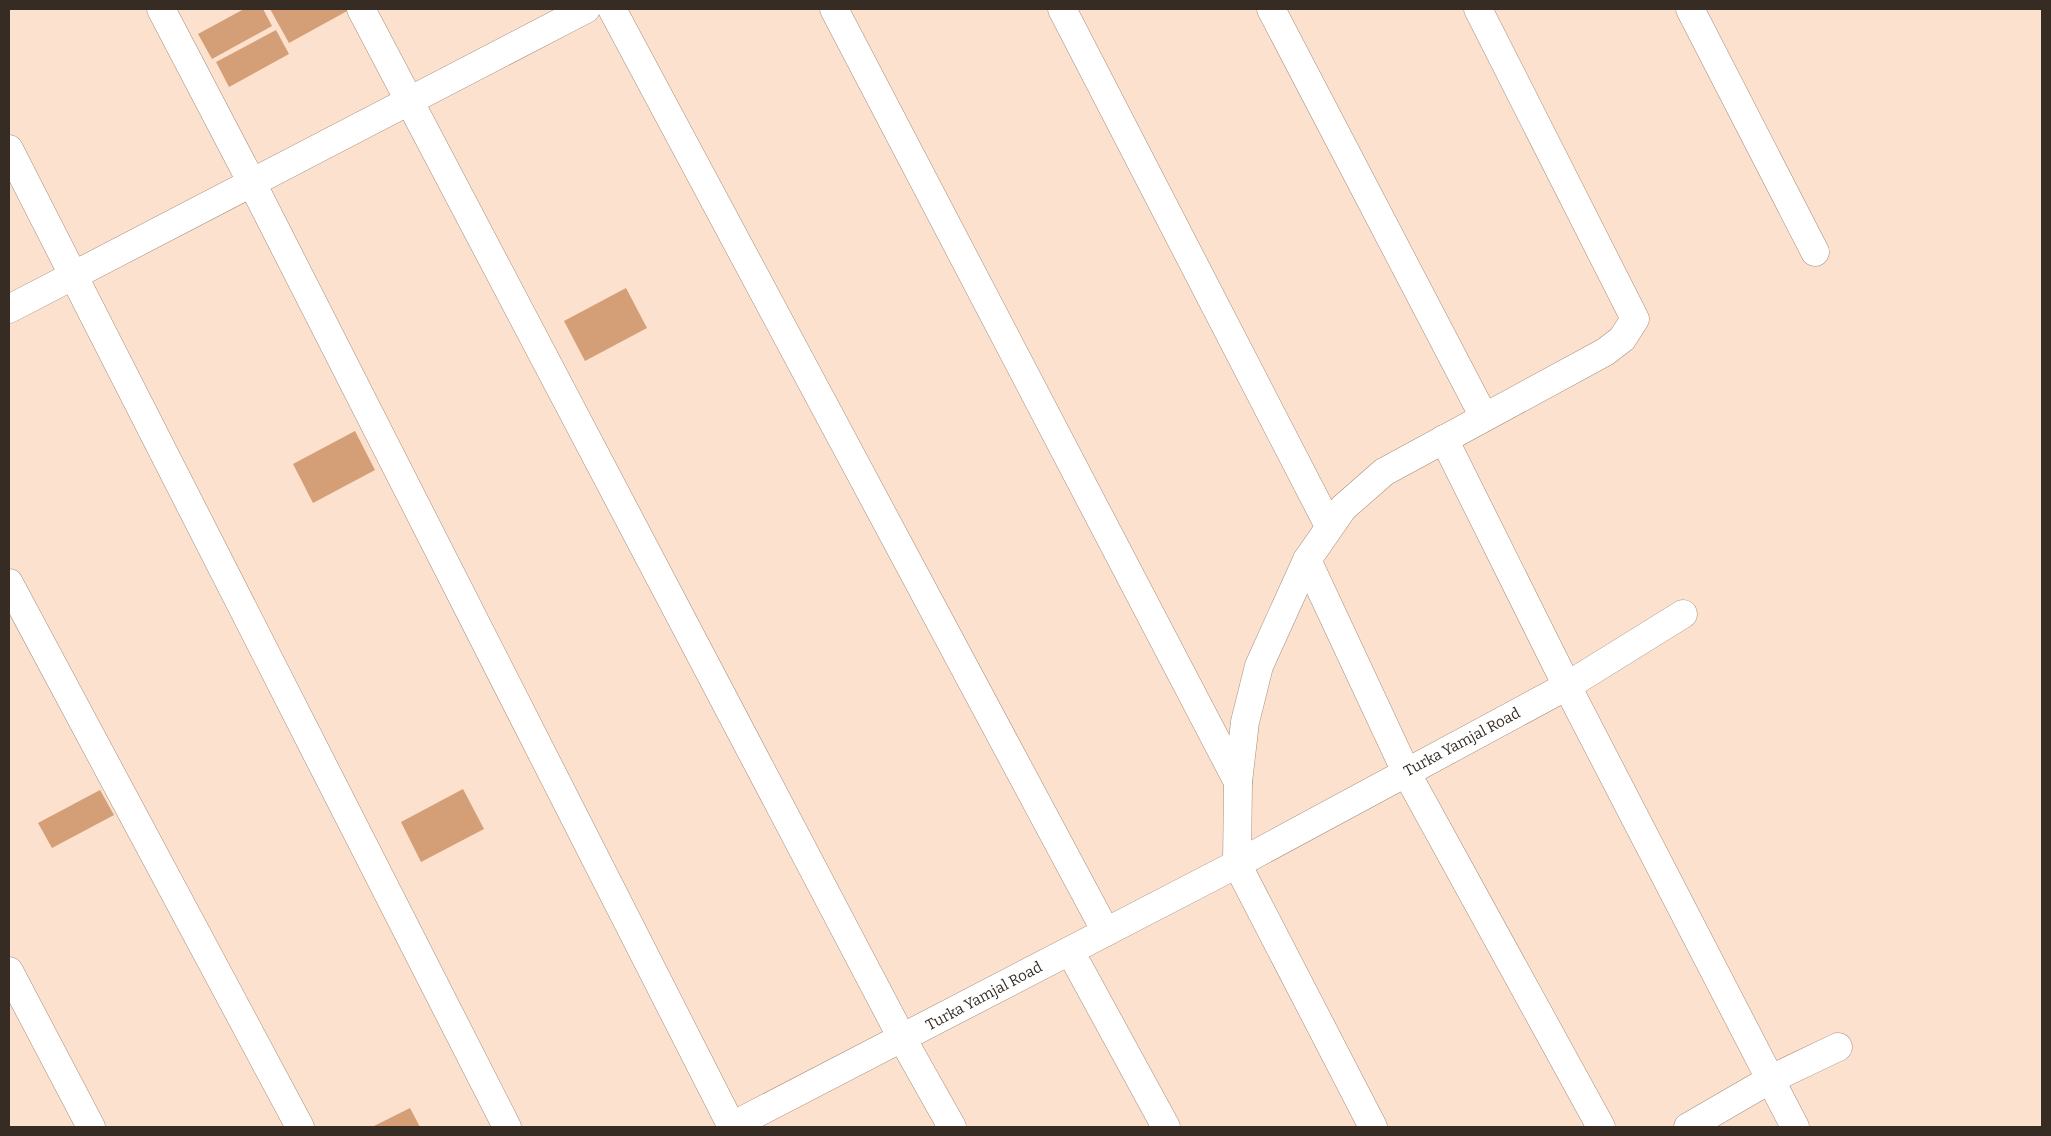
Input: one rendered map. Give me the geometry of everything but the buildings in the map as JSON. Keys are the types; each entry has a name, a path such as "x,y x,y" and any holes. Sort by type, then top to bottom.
{"street":[{"path":"161,9 252,183 731,1127"},
{"path":"361,9 902,1038 952,1127"},
{"path":"9,309 586,9"},
{"path":"612,9 1106,932"},
{"path":"834,9 1238,782"},
{"path":"1062,9 1330,526"},
{"path":"1271,9 1484,417"},
{"path":"1373,1127 1237,864 1238,782 1245,722 1260,666 1307,560 1343,508 1384,472 1605,352 1622,339 1631,328 1635,319 1478,9"},
{"path":"1690,9 1815,252"},
{"path":"9,149 506,1127"},
{"path":"1444,439 1567,686 1796,1127"},
{"path":"1307,560 1406,772 1601,1127"},
{"path":"9,583 300,1127"},
{"name":"Turka Yamjal Road","path":"731,1127 1237,864 1567,686 1683,614"},
{"path":"1070,951 1166,1127"},
{"path":"9,971 91,1127"},
{"path":"1688,1127 1771,1079 1838,1047"}]}
